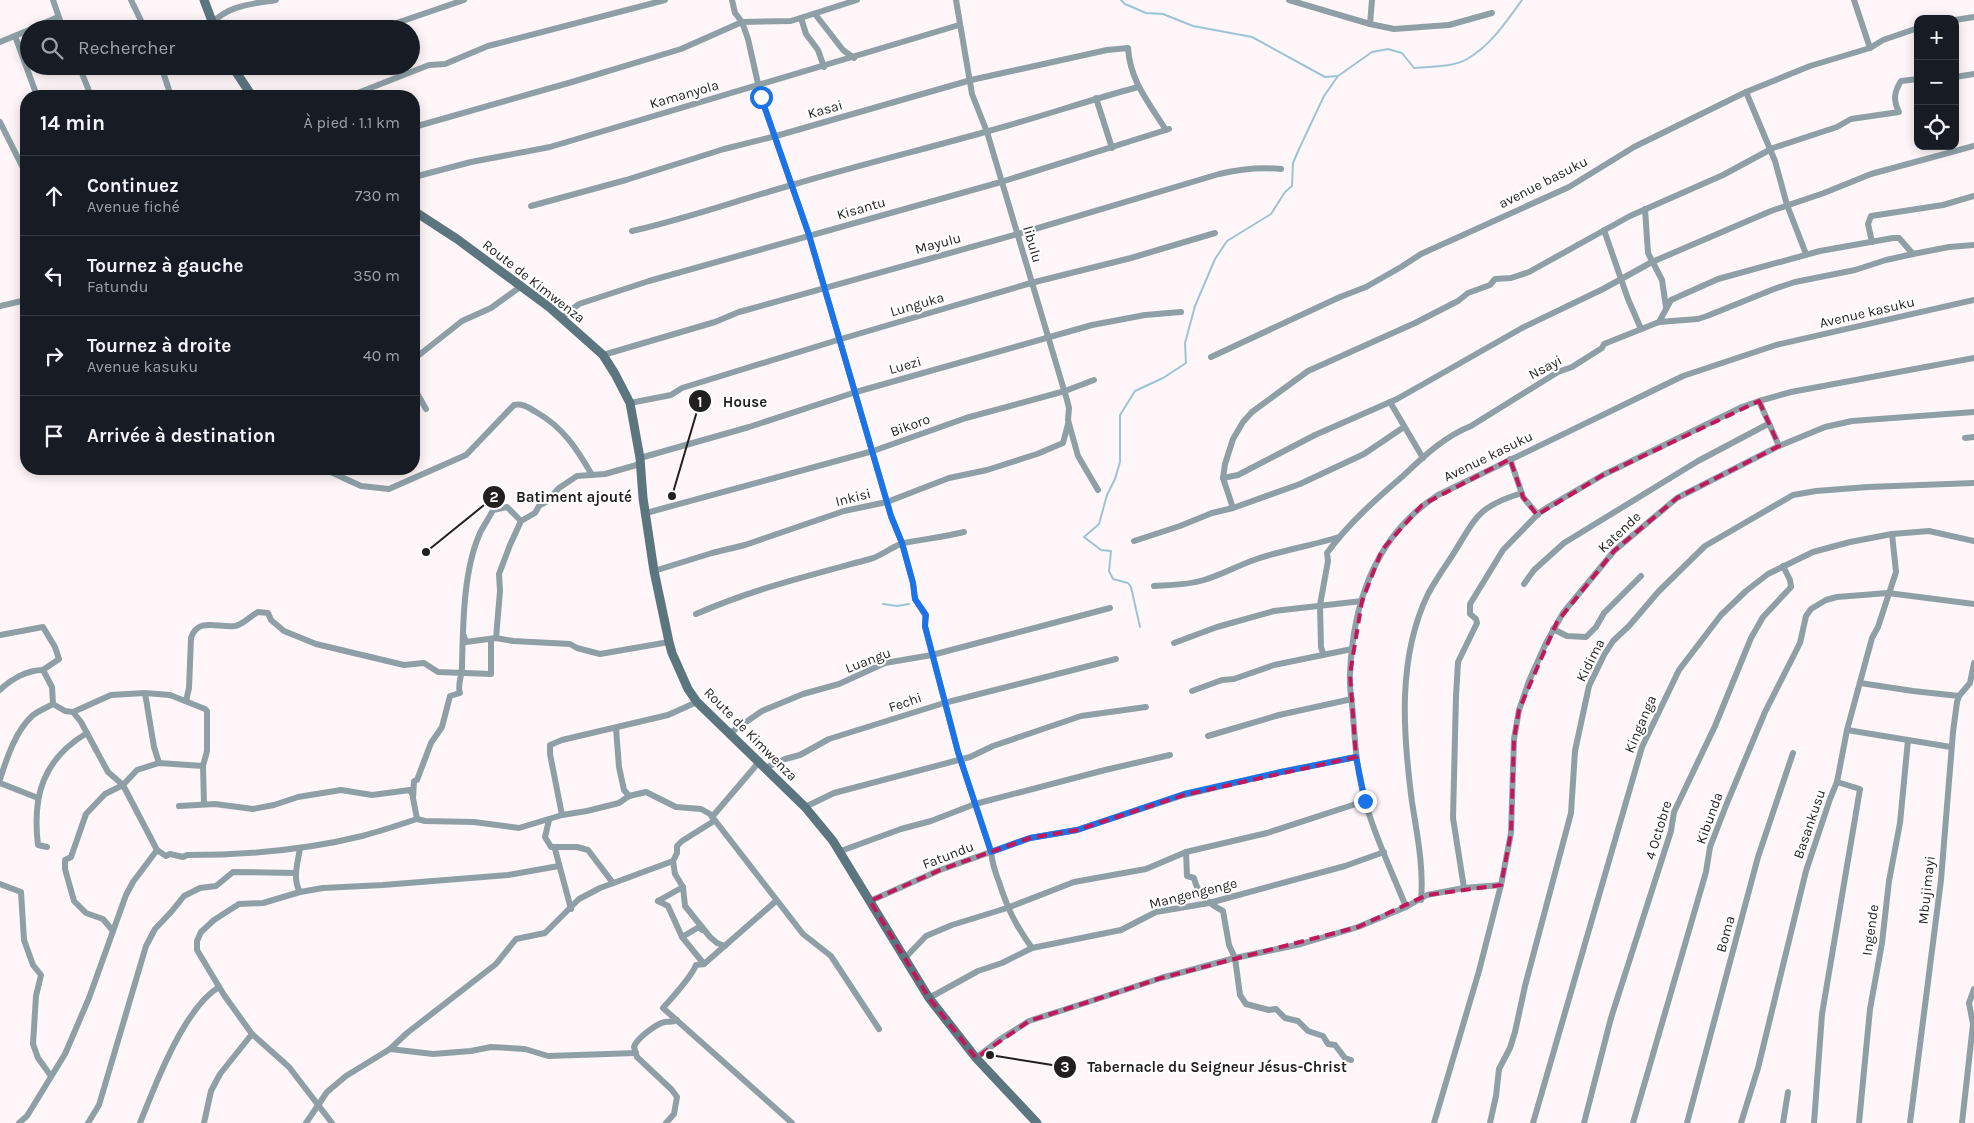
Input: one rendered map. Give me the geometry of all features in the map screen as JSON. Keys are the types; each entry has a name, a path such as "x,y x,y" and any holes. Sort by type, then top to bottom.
{"street":[{"path":"53,0 59,20"},
{"path":"131,0 141,20"},
{"path":"204,0 212,20"},
{"path":"218,20 222,13 243,6 276,0"},
{"path":"405,20 464,0"},
{"path":"420,69 429,65 445,64 488,46 665,0"},
{"path":"732,0 748,38 758,86 809,235 887,502 902,543 913,583 915,599 926,615 925,626 944,703 960,759 991,852 992,861 1007,908 1018,929 1032,948"},
{"path":"420,125 681,49 742,22 791,21 848,1 857,0"},
{"name":"libulu","path":"956,0 972,94 987,132 1069,408 1068,420 1078,456 1098,490"},
{"path":"1289,0 1370,24 1405,29 1449,25 1492,13"},
{"path":"1370,24 1372,0"},
{"path":"1854,0 1870,48"},
{"path":"815,14 843,50 854,58"},
{"path":"51,20 58,17"},
{"path":"1959,19 1974,17"},
{"path":"801,18 806,34 818,50 824,67"},
{"name":"Kamanyola","path":"420,175 471,162 550,147 606,129 824,67 959,25"},
{"name":"avenue basuku","path":"1211,357 1366,286 1421,254 1569,187 1634,147 1746,92 1810,66 1870,48 1883,40 1914,29"},
{"path":"0,42 20,34"},
{"path":"15,36 20,50"},
{"name":"Kasai","path":"531,206 626,180 724,149 971,80 1064,59 1128,48 1130,66 1138,87"},
{"path":"1959,76 1974,74"},
{"path":"29,75 35,90"},
{"path":"83,75 89,90"},
{"path":"164,75 169,90"},
{"path":"238,75 248,90"},
{"path":"365,90 404,75"},
{"path":"1233,508 1223,478 1230,446 1243,422 1252,412 1296,378 1330,360 1415,324 1458,301 1468,293 1490,285 1496,279 1511,278 1529,272 1604,230 1723,175 1781,144 1837,127 1851,119 1899,112 1896,105 1895,90 1901,81 1914,79"},
{"path":"632,232 665,224 791,185 987,132 1138,87"},
{"name":"Kisantu","path":"562,317 579,304 649,281 1001,182 1168,130 1138,87"},
{"path":"1746,92 1777,166 1787,205 1806,254"},
{"path":"1096,98 1112,148"},
{"path":"0,122 20,162"},
{"path":"1223,478 1238,475 1315,435 1390,402 1522,328 1652,262 1787,205 1824,193 1870,174 1974,146"},
{"name":"Mayulu","path":"602,355 824,287 1018,234 1219,174 1245,169 1282,169"},
{"path":"1872,242 1868,224 1870,216 1943,205 1974,196"},
{"path":"1645,210 1647,225 1646,244 1652,262 1662,280 1666,307"},
{"name":"Route de Kimwenza","path":"420,215 457,239 562,317 602,355 615,374 630,403 640,461 654,571 672,653 688,689 697,702 805,807 833,841 929,998 976,1058 1037,1123"},
{"path":"1604,230 1641,329"},
{"name":"Lunguka","path":"630,403 671,395 682,388 840,339 1031,283 1131,258 1215,233"},
{"path":"1659,322 1666,307 1675,298 1718,279 1806,254 1897,238 1912,254"},
{"name":"Nsayi","path":"1322,653 1320,647 1320,605 1328,561 1327,553 1368,506 1423,458 1460,431 1558,372 1597,351 1604,344 1659,322 1698,319 1795,282 1855,270 1912,254 1949,247 1974,245"},
{"path":"420,354 462,321 491,308 520,287"},
{"name":"Avenue kasuku","path":"1406,907 1365,801 1356,757 1350,674 1352,649 1362,601 1375,564 1382,550 1405,520 1422,505 1438,495 1683,376 1776,345 1974,300"},
{"path":"0,306 20,301"},
{"name":"Luezi","path":"521,521 535,513 539,506 546,502 559,488 577,476 592,475 640,461 856,392 1101,323 1146,315 1181,312"},
{"path":"1464,888 1453,818 1458,662 1477,623 1468,610 1470,604 1503,550 1548,507 1603,474 1742,407 1791,392 1974,358"},
{"name":"Bikoro","path":"646,513 873,451 966,418 1064,391 1094,380"},
{"path":"420,398 426,409"},
{"path":"1759,401 1779,446"},
{"path":"1390,402 1423,458"},
{"path":"337,475 361,486 389,489 466,455 514,405 522,404 550,419 559,427 576,447 592,475"},
{"name":"Katende","path":"1434,1123 1479,971 1501,885 1511,833 1514,739 1519,710 1529,682 1563,613 1607,560 1653,517 1677,498 1779,446 1825,428 1874,418 1974,412"},
{"name":"Inkisi","path":"654,571 744,545 844,512 887,502 949,478 986,470 1037,454 1063,443 1068,420"},
{"path":"1524,584 1534,570 1564,543 1698,461 1768,424"},
{"path":"1134,541 1180,526 1212,512 1233,508 1280,492 1323,474 1364,454 1404,427"},
{"path":"1965,438 1974,437"},
{"path":"1510,459 1526,503 1538,515"},
{"name":"Kidima","path":"1490,1123 1499,1069 1516,1032 1525,986 1571,813 1575,751 1589,686 1613,641 1629,626 1659,591 1705,546 1793,495 1816,491 1868,487 1974,483"},
{"path":"1421,900 1422,886 1418,842 1406,757 1406,682 1413,638 1428,595 1470,525 1486,507 1498,500 1522,493"},
{"path":"186,701 189,688 192,633 204,624 234,626 242,624 258,612 268,613 271,620 284,630 316,644 404,665 424,663 438,672 462,673 491,674 500,591 499,574 521,521 507,507 493,510 480,534 470,570 463,635 462,673 459,689 460,693 450,696 442,726 431,743 417,780 414,781 413,798"},
{"name":"Kinganga","path":"1533,1123 1624,806 1646,739 1679,670 1721,614 1754,583 1783,566 1824,548 1892,534 1928,531 1974,541"},
{"path":"696,614 733,598 789,580 872,558 902,543 964,532"},
{"name":"Basankusu","path":"1741,1123 1758,1068 1806,871 1837,782 1847,730 1860,683 1896,572 1892,534"},
{"path":"1154,586 1181,585 1205,580 1254,560 1340,537"},
{"name":"4 Octobre","path":"1584,1123 1611,1018 1671,831 1674,812 1715,726 1751,638 1763,617 1791,588 1790,580 1783,566"},
{"path":"1554,629 1567,636 1586,637 1596,628 1604,613 1641,576"},
{"name":"Kibunda","path":"1633,1123 1706,872 1710,847 1765,712 1800,642 1806,616 1818,604 1837,596 1888,593 1974,604"},
{"path":"1174,643 1217,627 1274,611 1362,601"},
{"name":"Luangu","path":"730,733 762,711 803,694 839,684 885,664 932,655 1110,608"},
{"path":"0,635 43,627 59,659 43,670 30,672 8,682 0,690"},
{"path":"463,635 466,642 494,638 570,644 577,648 600,654 669,642"},
{"path":"1192,691 1222,680 1234,679 1263,668 1309,658 1322,653 1352,649"},
{"name":"Fechi","path":"762,765 800,755 829,739 944,703 1116,659"},
{"name":"Mbujimayi","path":"1910,1123 1941,880 1951,747 1959,696 1970,683 1974,663"},
{"path":"43,670 52,686 53,704"},
{"path":"1860,683 1913,692 1959,696"},
{"path":"53,704 65,711 72,712 111,695 145,693 170,695 208,711 207,751 203,766 204,804"},
{"path":"145,693 154,747 159,763"},
{"path":"1208,736 1279,715 1352,699"},
{"path":"562,815 550,754 550,745 562,740 668,714 697,702"},
{"path":"38,798 0,781 14,743 25,725 33,715 53,704"},
{"path":"805,807 834,793 970,757 993,746 1081,716 1146,707"},
{"path":"72,712 82,722 108,772 123,785 157,850 166,856 170,854 183,857 187,855 215,855 300,848 362,836 417,819 474,822 512,828 619,803 629,796 650,792 676,807 701,808 706,810 803,934 831,956 879,1029"},
{"path":"616,728 619,767 624,790 629,796"},
{"path":"1847,730 1951,747"},
{"path":"47,847 38,846 36,824 38,798 50,767 57,757 70,743 87,733"},
{"name":"Ingende","path":"1859,1123 1870,1009 1900,823 1908,740"},
{"name":"Boma","path":"1687,1123 1758,857 1792,753"},
{"path":"838,852 975,804 1105,770 1170,756"},
{"name":"Fatundu","path":"870,902 940,870 1030,838 1077,830 1184,794 1356,757"},
{"path":"113,931 103,919 86,913 74,901 65,869 65,860 70,857 86,814 105,794 123,785 137,770 159,763 203,766"},
{"path":"306,1123 327,1092 346,1076 390,1049 496,964 516,939 546,933 579,899 613,883 673,860 677,854 677,846 713,819 762,765"},
{"path":"1814,1123 1822,1014 1860,789 1837,782"},
{"path":"179,806 204,804 253,809 274,805 298,797 341,790 372,795 410,790 417,819"},
{"path":"905,958 926,936 1074,882 1146,869 1186,852 1267,833 1365,801"},
{"path":"549,820 545,837 551,847 555,849 577,848 588,850 613,883"},
{"path":"300,848 296,873 300,892"},
{"path":"555,849 571,909"},
{"path":"19,1123 27,1116 65,1054 89,998 126,895 133,882 157,850"},
{"path":"1186,852 1187,876 1194,878 1196,889 1209,903 1223,911 1229,945 1235,958 1240,995 1246,1004 1269,1010 1276,1009 1285,1018 1298,1021 1308,1031 1323,1036 1328,1044 1335,1045 1345,1058 1351,1060"},
{"name":"Mangengenge","path":"929,998 978,971 1002,963 1032,948 1121,930 1156,912 1209,903 1345,866 1384,852"},
{"path":"673,860 675,874 683,887 684,906 703,930 717,943 725,946"},
{"path":"332,1123 317,1106 289,1067 252,1034 219,987 197,950 196,941 201,932 214,920 239,904 280,900 300,892 323,888 508,875 559,866"},
{"path":"88,1123 99,1105 146,946 155,929 184,896 200,888 216,886 233,872 296,873"},
{"path":"0,884 21,892 24,940 33,965 41,975 36,996 33,1044 38,1058 51,1076"},
{"path":"976,1058 1002,1038 1029,1021 1161,978 1235,958 1301,944 1358,926 1406,907 1428,895 1464,888 1501,885"},
{"path":"683,887 658,901 668,906 682,937 704,964"},
{"path":"776,901 704,964 696,965 693,975 681,985 663,1008 792,1123"},
{"path":"682,937 695,928 699,927 703,930"},
{"path":"140,1123 157,1079 181,1034 201,1002 219,987"},
{"path":"1962,1123 1971,1080 1974,1023 1969,1003 1974,989"},
{"path":"666,1123 674,1114 677,1097 672,1090 639,1060 634,1047 637,1040 663,1022 672,1023 677,1020"},
{"path":"204,1123 211,1091 220,1074 252,1034"},
{"path":"390,1049 433,1054 471,1051 491,1047 525,1049 548,1056 636,1053"},
{"path":"1783,1123 1788,1092"}],"highlighted area":[{"path":"1759,401 1779,446 1677,498 1614,551 1557,622 1519,710 1514,739 1511,833 1501,885 1427,895 1358,927 1161,978 1029,1021 976,1058 929,998 870,901 940,870 1030,838 1077,830 1184,795 1356,757 1350,674 1362,601 1382,550 1422,505 1510,459 1523,497 1537,515 1603,475"}],"waterway":[{"path":"1121,0 1125,4 1146,13 1163,14 1193,26 1252,37 1325,77 1338,76 1372,52 1388,49 1402,53 1414,68 1462,62 1491,40 1522,0"},
{"path":"1140,627 1131,587 1128,583 1113,579 1109,571 1111,551 1101,550 1084,537 1099,524 1107,495 1115,479 1120,462 1120,415 1135,391 1163,378 1186,363 1185,343 1195,306 1215,259 1227,241 1271,214 1285,192 1292,186 1293,163 1324,96 1338,76"},
{"path":"883,604 897,606 909,604"}],"place":[{"name":"House","path":"672,496"},
{"name":"Batiment ajouté","path":"426,552"},
{"name":"Tabernacle du Seigneur Jésus-Christ","path":"990,1055"}],"route":[{"path":"761,97 809,235 891,516 902,543 913,583 915,599 926,615 925,626 944,703 991,852 1030,838 1077,830 1184,794 1356,757 1365,801"}]}
